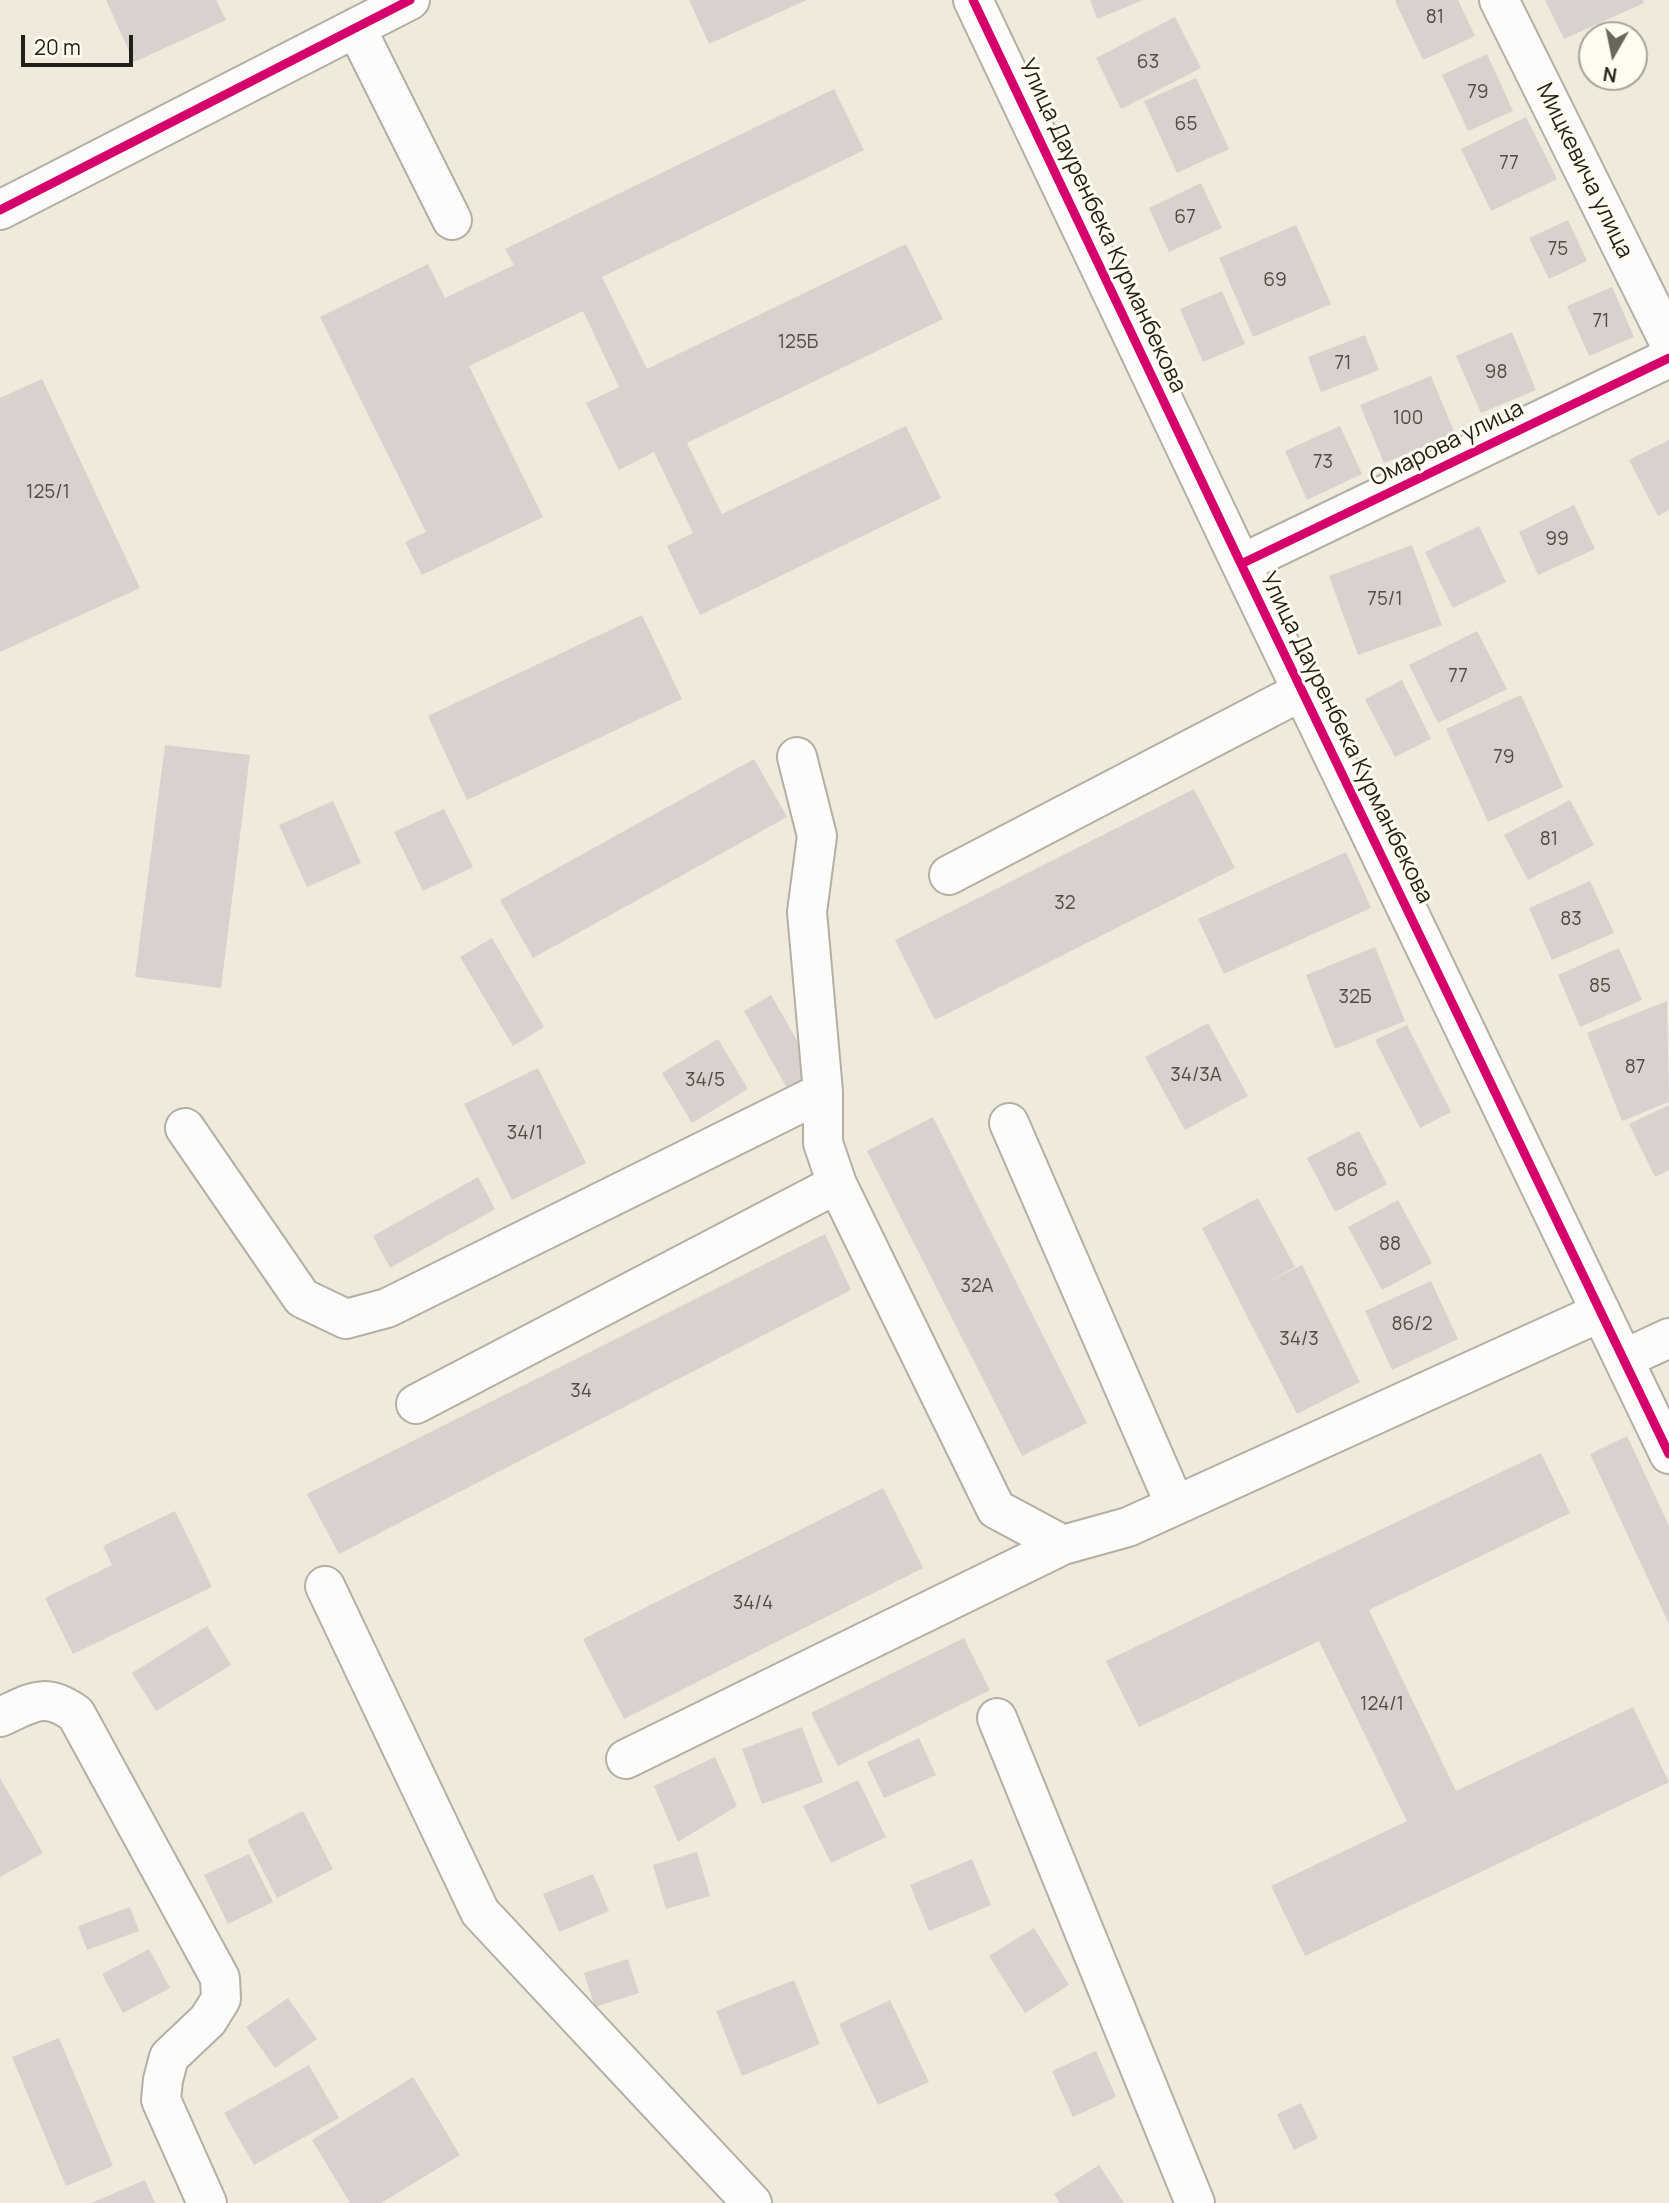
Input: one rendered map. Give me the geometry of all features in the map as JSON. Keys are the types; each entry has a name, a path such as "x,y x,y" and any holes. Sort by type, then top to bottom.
{"street":[{"path":"0,210 410,0"},
{"name":"Улица Дауренбека Курманбекова","path":"973,0 1669,1454"},
{"name":"Мицкевича улица","path":"1499,0 1669,342"},
{"path":"356,28 452,220"},
{"name":"Омарова улица","path":"1241,564 1669,358"},
{"path":"949,875 1302,691"},
{"path":"797,757 817,836 807,912 822,1092 823,1143 837,1184 996,1509 1063,1545"},
{"path":"185,1128 302,1298 346,1319 387,1308 822,1092"},
{"path":"1009,1123 1175,1505"},
{"path":"416,1404 837,1184"},
{"path":"626,1759 1063,1545 1128,1527 1601,1312"},
{"path":"1624,1360 1669,1338"},
{"path":"325,1586 480,1912 752,2203"},
{"path":"0,1717 38,1700 60,1702 76,1714 220,1978 221,2000 208,2020 169,2057 161,2100 207,2203"},
{"path":"997,1718 1195,2203"}],"building":[{"path":"106,0 216,0 226,20 134,62"},
{"path":"689,0 807,0 709,44"},
{"path":"1090,0 1143,0 1097,19"},
{"path":"1458,0 1475,36 1423,60 1395,1"},
{"path":"1545,0 1643,0 1644,3 1604,21 1578,21 1578,33 1564,39"},
{"path":"1175,17 1201,68 1121,109 1096,58"},
{"path":"1487,54 1513,111 1468,131 1442,75"},
{"path":"1196,78 1229,149 1177,173 1144,101"},
{"path":"834,89 864,150 602,277 647,369 906,244 943,319 687,443 722,514 906,426 941,498 700,615 667,546 693,533 654,452 619,470 586,403 619,387 583,311 469,366 543,517 422,575 405,542 426,532 320,317 428,264 445,298 514,265 505,249"},
{"path":"1526,117 1557,179 1491,211 1461,149"},
{"path":"1201,183 1222,228 1169,252 1149,208"},
{"path":"1568,220 1587,261 1549,279 1529,238"},
{"path":"1296,225 1331,304 1253,337 1219,258"},
{"path":"1612,287 1634,337 1589,356 1567,306"},
{"path":"1222,291 1245,344 1203,362 1180,309"},
{"path":"1512,332 1536,390 1481,413 1456,356"},
{"path":"1365,335 1379,370 1321,392 1308,357"},
{"path":"1431,376 1455,434 1384,463 1360,405"},
{"path":"42,379 140,588 0,652 0,398"},
{"path":"1340,426 1362,474 1307,500 1285,451"},
{"path":"1669,440 1669,510 1658,516 1629,460"},
{"path":"1574,505 1595,549 1538,575 1519,532"},
{"path":"1479,526 1506,582 1453,608 1425,552"},
{"path":"1412,545 1442,625 1358,655 1329,576"},
{"path":"642,615 682,699 467,800 428,716"},
{"path":"1477,631 1507,689 1438,723 1409,665"},
{"path":"1402,680 1431,739 1395,757 1365,699"},
{"path":"1521,695 1563,787 1488,822 1446,729"},
{"path":"165,745 250,755 221,988 135,977"},
{"path":"754,759 787,817 533,958 500,900"},
{"path":"1194,789 1235,868 935,1020 895,940"},
{"path":"1570,800 1594,845 1528,880 1504,835"},
{"path":"333,801 361,863 307,887 279,825"},
{"path":"444,809 473,867 423,891 394,832"},
{"path":"1346,852 1371,908 1224,974 1198,919"},
{"path":"1590,881 1614,933 1552,960 1529,908"},
{"path":"492,938 544,1027 513,1046 460,957"},
{"path":"1375,947 1405,1021 1335,1049 1306,975"},
{"path":"1619,948 1642,1000 1580,1027 1558,975"},
{"path":"771,995 816,1074 788,1090 744,1011"},
{"path":"1667,1001 1669,1102 1622,1121 1587,1033"},
{"path":"1208,1023 1248,1096 1185,1130 1145,1057"},
{"path":"1407,1025 1451,1112 1420,1128 1375,1040"},
{"path":"718,1039 748,1089 692,1123 662,1073"},
{"path":"538,1068 586,1163 512,1200 464,1104"},
{"path":"1669,1105 1669,1170 1655,1177 1629,1124"},
{"path":"933,1117 1087,1423 1022,1456 867,1151"},
{"path":"1359,1131 1387,1184 1335,1212 1307,1158"},
{"path":"478,1177 495,1209 390,1268 373,1236"},
{"path":"1258,1198 1295,1267 1262,1285 1302,1265 1360,1382 1297,1414 1202,1228"},
{"path":"1398,1200 1432,1263 1382,1290 1348,1227"},
{"path":"825,1234 851,1290 339,1554 307,1494"},
{"path":"1431,1281 1458,1339 1392,1370 1365,1311"},
{"path":"1627,1436 1669,1526 1669,1624 1590,1454"},
{"path":"1541,1453 1570,1513 1369,1610 1456,1791 1633,1707 1669,1782 1305,1956 1271,1886 1407,1821 1319,1641 1139,1727 1106,1661"},
{"path":"883,1488 923,1568 624,1719 583,1639"},
{"path":"175,1511 212,1587 73,1654 45,1598 112,1565 103,1546"},
{"path":"207,1626 231,1665 156,1711 132,1673"},
{"path":"964,1638 990,1690 838,1766 811,1713"},
{"path":"802,1727 823,1782 762,1804 742,1749"},
{"path":"919,1738 936,1775 884,1798 867,1762"},
{"path":"715,1757 737,1806 678,1842 654,1786"},
{"path":"0,1778 43,1853 0,1877"},
{"path":"858,1780 886,1837 831,1863 803,1806"},
{"path":"303,1811 333,1869 277,1898 247,1840"},
{"path":"697,1852 710,1896 666,1909 653,1865"},
{"path":"249,1854 273,1902 228,1924 204,1875"},
{"path":"972,1859 991,1905 929,1931 910,1885"},
{"path":"593,1874 609,1911 559,1932 543,1894"},
{"path":"130,1907 139,1931 87,1950 78,1926"},
{"path":"1034,1928 1069,1985 1025,2013 989,1956"},
{"path":"149,1949 170,1988 123,2013 102,1974"},
{"path":"628,1959 639,1993 595,2007 584,1973"},
{"path":"794,1980 820,2044 742,2076 716,2011"},
{"path":"288,1998 317,2039 275,2068 246,2027"},
{"path":"890,2000 929,2082 878,2105 839,2024"},
{"path":"59,2038 113,2166 66,2186 12,2057"},
{"path":"1096,2051 1116,2097 1073,2117 1052,2071"},
{"path":"309,2065 339,2118 254,2165 224,2113"},
{"path":"413,2077 460,2155 381,2203 350,2203 312,2140"},
{"path":"1301,2103 1318,2138 1294,2150 1277,2114"},
{"path":"1099,2165 1124,2203 1060,2203 1054,2194"},
{"path":"145,2180 155,2203 91,2203"}],"cycle path":[{"path":"0,210 410,0"},
{"path":"973,0 1669,1454"},
{"path":"1241,564 1669,358"}]}
